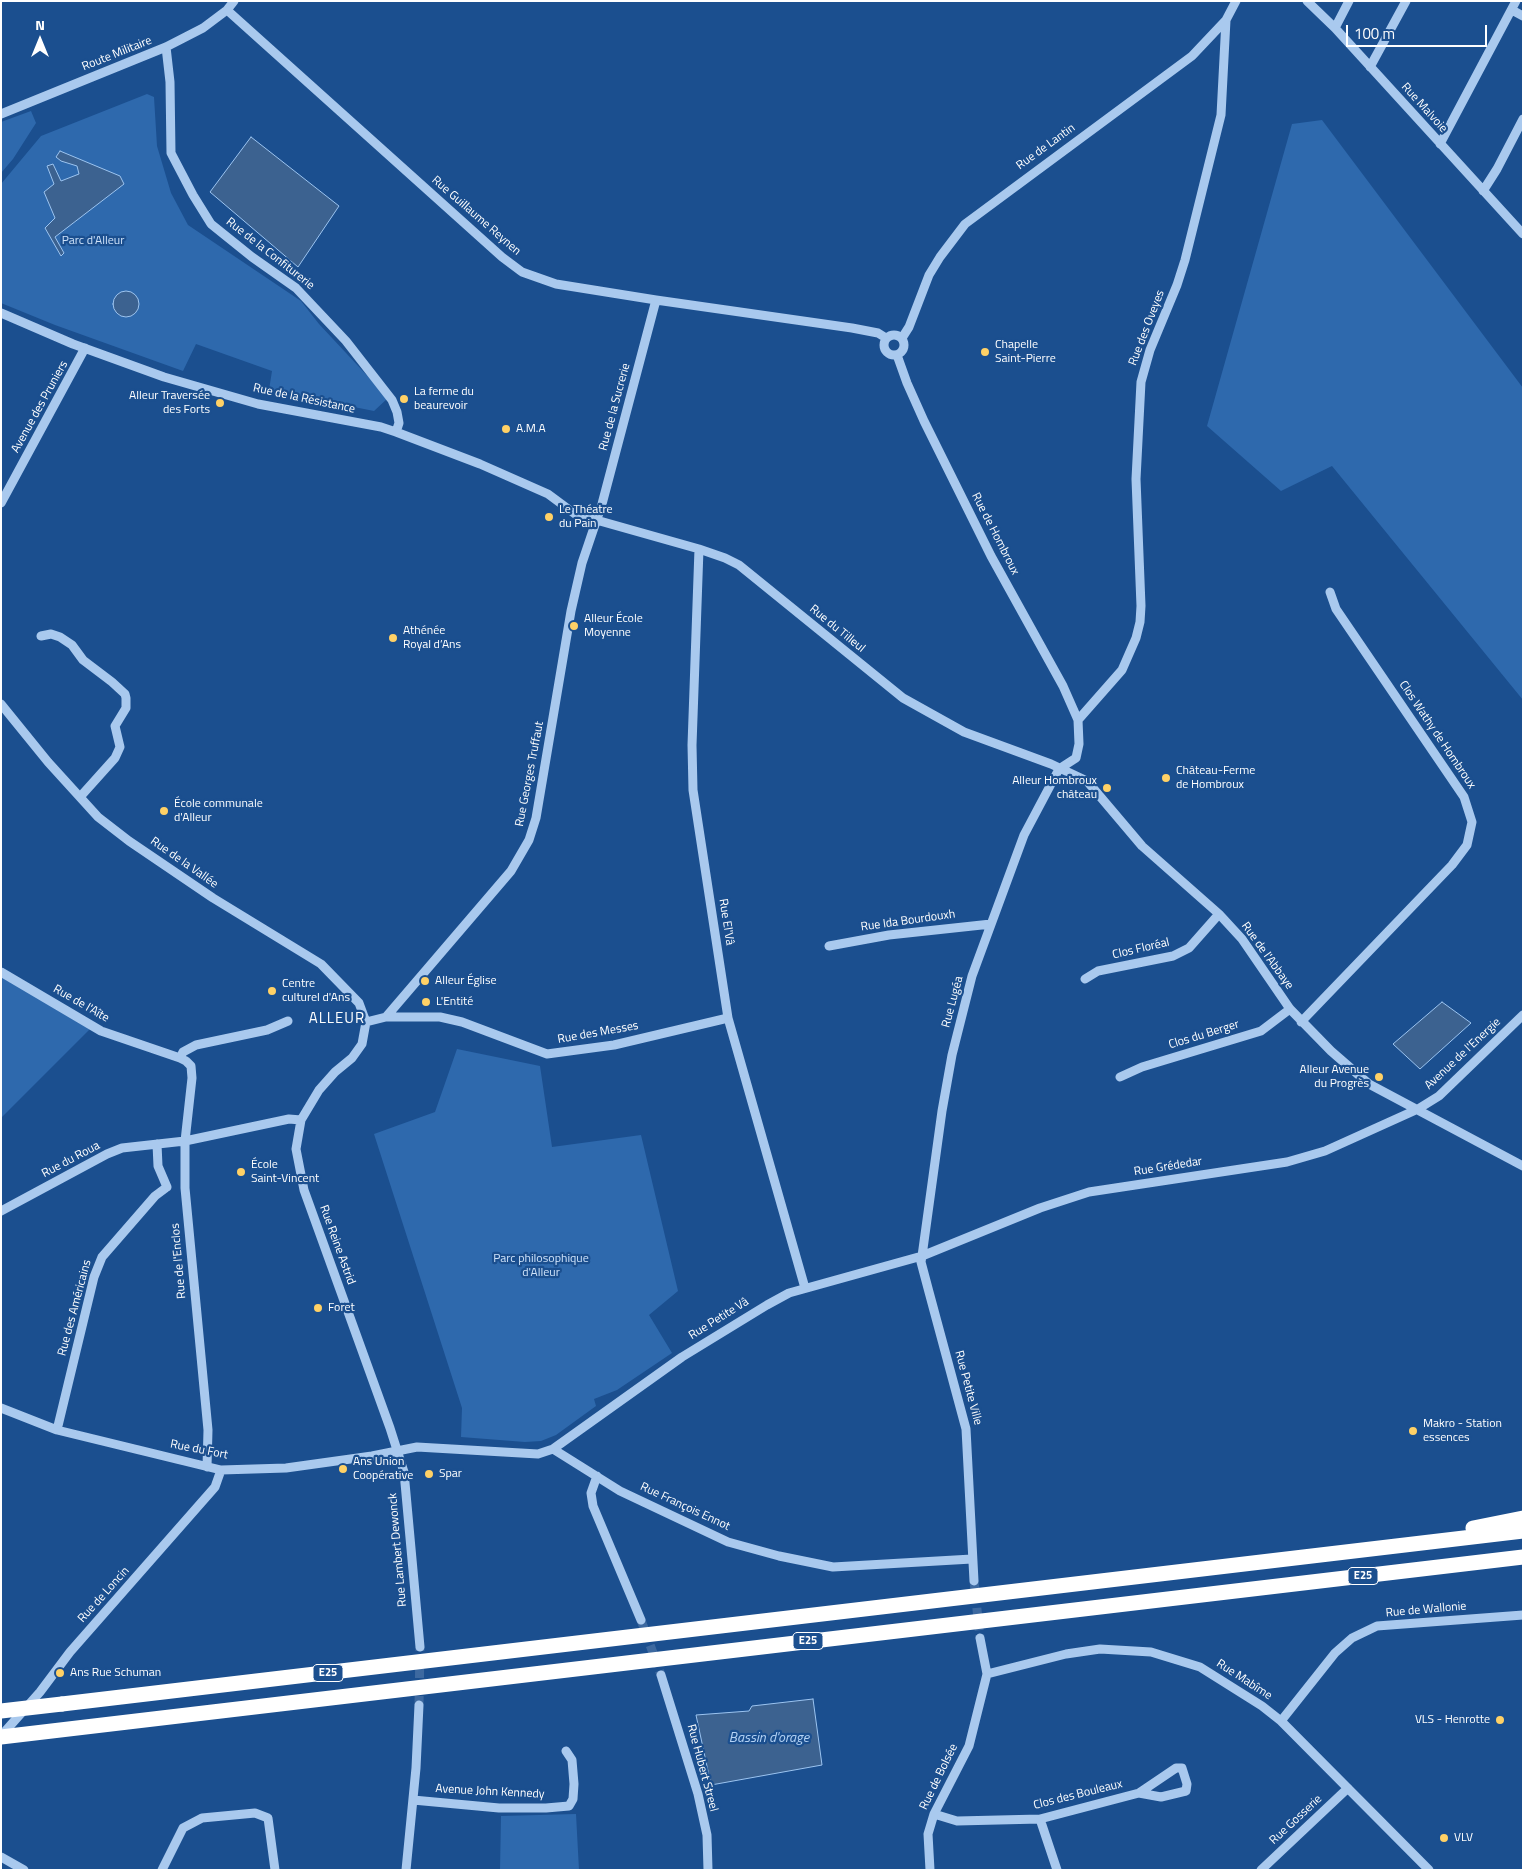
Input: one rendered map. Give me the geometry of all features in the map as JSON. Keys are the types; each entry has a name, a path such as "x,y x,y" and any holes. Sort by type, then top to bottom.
{"highway":[{"path":"1260,1563 1284,1553 1484,1526 1523,1518"},
{"name":"E25","path":"1,1711 1523,1531"},
{"name":"E25","path":"1,1736 1523,1557"}],"street":[{"name":"Route Militaire","path":"1,114 166,47 203,28 227,10 234,1"},
{"name":"Rue de Lantin","path":"902,338 909,327 929,275 965,224 1192,56 1226,20 1236,1"},
{"name":"Rue Malvoie","path":"1307,1 1335,28 1523,234"},
{"path":"1335,28 1349,1"},
{"path":"1370,67 1406,1"},
{"path":"1440,144 1516,1"},
{"name":"Rue Guillaume Reynen","path":"227,10 502,257 522,272 556,284 852,328 878,333 886,338"},
{"path":"1512,10 1523,16"},
{"name":"Rue des Oveyes","path":"1078,720 1122,670 1138,630 1141,614 1136,480 1141,382 1150,350 1177,285 1185,260 1221,115 1226,20"},
{"name":"Rue de la Confiturerie","path":"166,47 170,82 171,153 193,195 211,224 252,257 296,288 346,341 392,400 398,412 399,423 396,432"},
{"path":"1483,190 1497,169 1523,119"},
{"name":"Rue de la Sucrerie","path":"596,519 602,504 656,300"},
{"name":"Rue de la Résistance","path":"1,313 164,378 258,404 381,427 396,432 480,464 548,494 575,514 596,519"},
{"path":"896,335 902,338 903,350 897,355 892,355 886,351 884,343 886,338 896,335"},
{"name":"Avenue des Pruniers","path":"1,503 85,348"},
{"name":"Rue de Hombroux","path":"897,355 917,406 991,556 1063,686 1078,720"},
{"name":"Rue du Tilleul","path":"596,519 698,549 739,565 904,698 964,732 1060,769"},
{"name":"Rue Georges Truffaut","path":"386,1017 511,870 529,840 536,818 571,611 582,563 596,519"},
{"name":"Rue El'Vâ","path":"698,549 692,790 728,1018 805,1288"},
{"name":"Clos Wathy de Hombroux","path":"1301,1022 1452,864 1467,845 1472,822 1464,797 1336,609 1330,592"},
{"path":"41,636 50,634 60,637 72,646 83,660 125,694 126,698 126,708 115,726 120,747 118,752 115,758 80,797"},
{"name":"Rue de la Vallée","path":"1,704 48,762 98,816 129,841 213,898 321,964 359,1003 366,1022"},
{"name":"Rue Lugéa","path":"922,1256 942,1111 952,1055 972,976 1024,835 1060,769 1076,758 1079,744 1078,720"},
{"name":"Rue de l'Abbaye","path":"1060,769 1087,781 1142,846 1219,914 1242,939 1301,1022 1369,1084 1523,1166"},
{"name":"Clos Floréal","path":"1085,978 1098,971 1173,956 1188,948 1219,914"},
{"name":"Rue Ida Bourdouxh","path":"829,946 889,935 991,924"},
{"name":"Rue de l'Aîte","path":"1,972 101,1031 180,1058"},
{"name":"Clos du Berger","path":"1120,1077 1142,1067 1261,1031 1290,1009"},
{"name":"Avenue de l'Energie","path":"1418,1109 1439,1096 1523,1015"},
{"path":"366,1022 386,1017"},
{"name":"Rue des Messes","path":"386,1017 440,1017 454,1020 547,1054 614,1045 728,1018"},
{"path":"180,1058 184,1052 196,1045 267,1030 288,1021"},
{"name":"Rue Reine Astrid","path":"366,1022 362,1044 352,1058 335,1072 319,1090 301,1120 296,1149 304,1190 398,1451"},
{"name":"Rue de l'Enclos","path":"180,1058 191,1066 192,1071 185,1141 185,1188 208,1430 207,1467"},
{"name":"Rue Grédedar","path":"922,1256 1040,1208 1089,1192 1287,1162 1325,1151 1418,1109"},
{"name":"Rue du Roua","path":"1,1211 107,1154 122,1148 185,1141 280,1121 301,1120"},
{"path":"157,1144 158,1166 167,1187 185,1188"},
{"name":"Rue des Américains","path":"57,1430 94,1277 102,1257 154,1196 167,1187"},
{"name":"Rue Petite Vâ","path":"553,1449 682,1356 766,1304 805,1288 922,1256"},
{"name":"Rue Petite Ville","path":"922,1256 929,1292 966,1429 974,1581"},
{"name":"Rue du Fort","path":"1,1408 57,1430 221,1470 286,1468 398,1451"},
{"path":"398,1451 417,1447 538,1454 553,1449"},
{"name":"Rue François Ennot","path":"553,1449 577,1466 620,1491 728,1542 779,1556 833,1567 972,1559"},
{"name":"Rue Lambert Dewonck","path":"398,1451 404,1472 420,1647"},
{"name":"Rue de Loncin","path":"1,1736 40,1692 70,1652 215,1487 221,1470"},
{"path":"597,1476 591,1493 592,1506 641,1620"},
{"name":"Rue de Wallonie","path":"1281,1721 1335,1653 1352,1638 1377,1626 1523,1615"},
{"name":"Rue de Bolsée","path":"930,1870 928,1834 934,1814 969,1746 987,1674 980,1638"},
{"name":"Rue Mabîme","path":"987,1674 1066,1654 1092,1650 1151,1652 1200,1667 1262,1706 1281,1721 1429,1870"},
{"name":"Rue Hubert Streel","path":"661,1675 698,1794 707,1835 708,1870"},
{"path":"406,1870 419,1705"},
{"name":"Avenue John Kennedy","path":"413,1800 499,1808 569,1806 573,1799 574,1784 572,1760 566,1751"},
{"name":"Clos des Bouleaux","path":"934,1814 957,1821 1040,1819 1139,1793 1176,1768 1182,1768 1186,1791 1161,1797 1139,1793"},
{"name":"Rue Gosserie","path":"1261,1870 1348,1788"},
{"path":"162,1870 183,1828 202,1818 255,1813 268,1818 275,1870"},
{"path":"1040,1819 1057,1870"},
{"path":"1,1857 22,1869"}],"green space":[{"name":"Parc d'Alleur","path":"147,94 154,97 157,146 171,193 188,225 301,301 319,324 388,398 374,411 269,390 272,371 196,344 183,371 55,325 1,303 1,184 41,136"},
{"path":"31,111 36,123 13,159 1,173 1,122"},
{"path":"1322,120 1523,388 1523,700 1332,466 1281,491 1207,426 1292,124"},
{"path":"1,973 90,1029 1,1118"},
{"name":"Parc philosophique d'Alleur","path":"457,1049 540,1066 552,1147 641,1135 678,1291 649,1315 672,1353 617,1390 594,1399 596,1406 556,1435 541,1441 525,1442 461,1437 462,1408 374,1134 435,1112"},
{"path":"576,1814 579,1870 500,1870 501,1816"}],"water":[{"path":"251,137 339,206 298,267 210,192"},
{"path":"60,151 120,176 124,184 55,237 64,253 61,256 45,228 55,218 44,192 54,184 47,166 53,164 61,181 79,174 77,166 61,161 56,157"},
{"path":"126,291 135,295 139,304 135,313 126,317 117,313 113,304 117,295"},
{"path":"1442,1002 1471,1023 1420,1069 1393,1044"},
{"name":"Bassin d'orage","path":"813,1699 822,1765 711,1785 696,1715 749,1711 752,1706"}],"tunnel":[{"path":"974,1581 980,1638"},
{"path":"641,1620 661,1675"},
{"path":"419,1705 420,1647"}],"place":[{"name":"Chapelle Saint-Pierre","path":"985,352"},
{"name":"La ferme du beaurevoir","path":"404,399"},
{"name":"Alleur Traversée des Forts","path":"220,403"},
{"name":"A.M.A","path":"506,429"},
{"name":"Le Théatre du Pain","path":"549,517"},
{"name":"Alleur École Moyenne","path":"574,626"},
{"name":"Athénée Royal d’Ans","path":"393,638"},
{"name":"Château-Ferme de Hombroux","path":"1166,778"},
{"name":"Alleur Hombroux château","path":"1107,788"},
{"name":"École communale d'Alleur","path":"164,811"},
{"name":"Alleur Église","path":"425,981"},
{"name":"Centre culturel d'Ans","path":"272,991"},
{"name":"L'Entité","path":"426,1002"},
{"name":"Alleur Avenue du Progrès","path":"1379,1077"},
{"name":"École Saint-Vincent","path":"241,1172"},
{"name":"Foret","path":"318,1308"},
{"name":"Makro - Station essences","path":"1413,1431"},
{"name":"Ans Union Coopérative","path":"343,1469"},
{"name":"Spar","path":"429,1474"},
{"name":"Ans Rue Schuman","path":"60,1673"},
{"name":"VLS - Henrotte","path":"1500,1720"},
{"name":"VLV","path":"1444,1838"}],"district":[{"name":"ALLEUR","path":"337,1019"}]}
